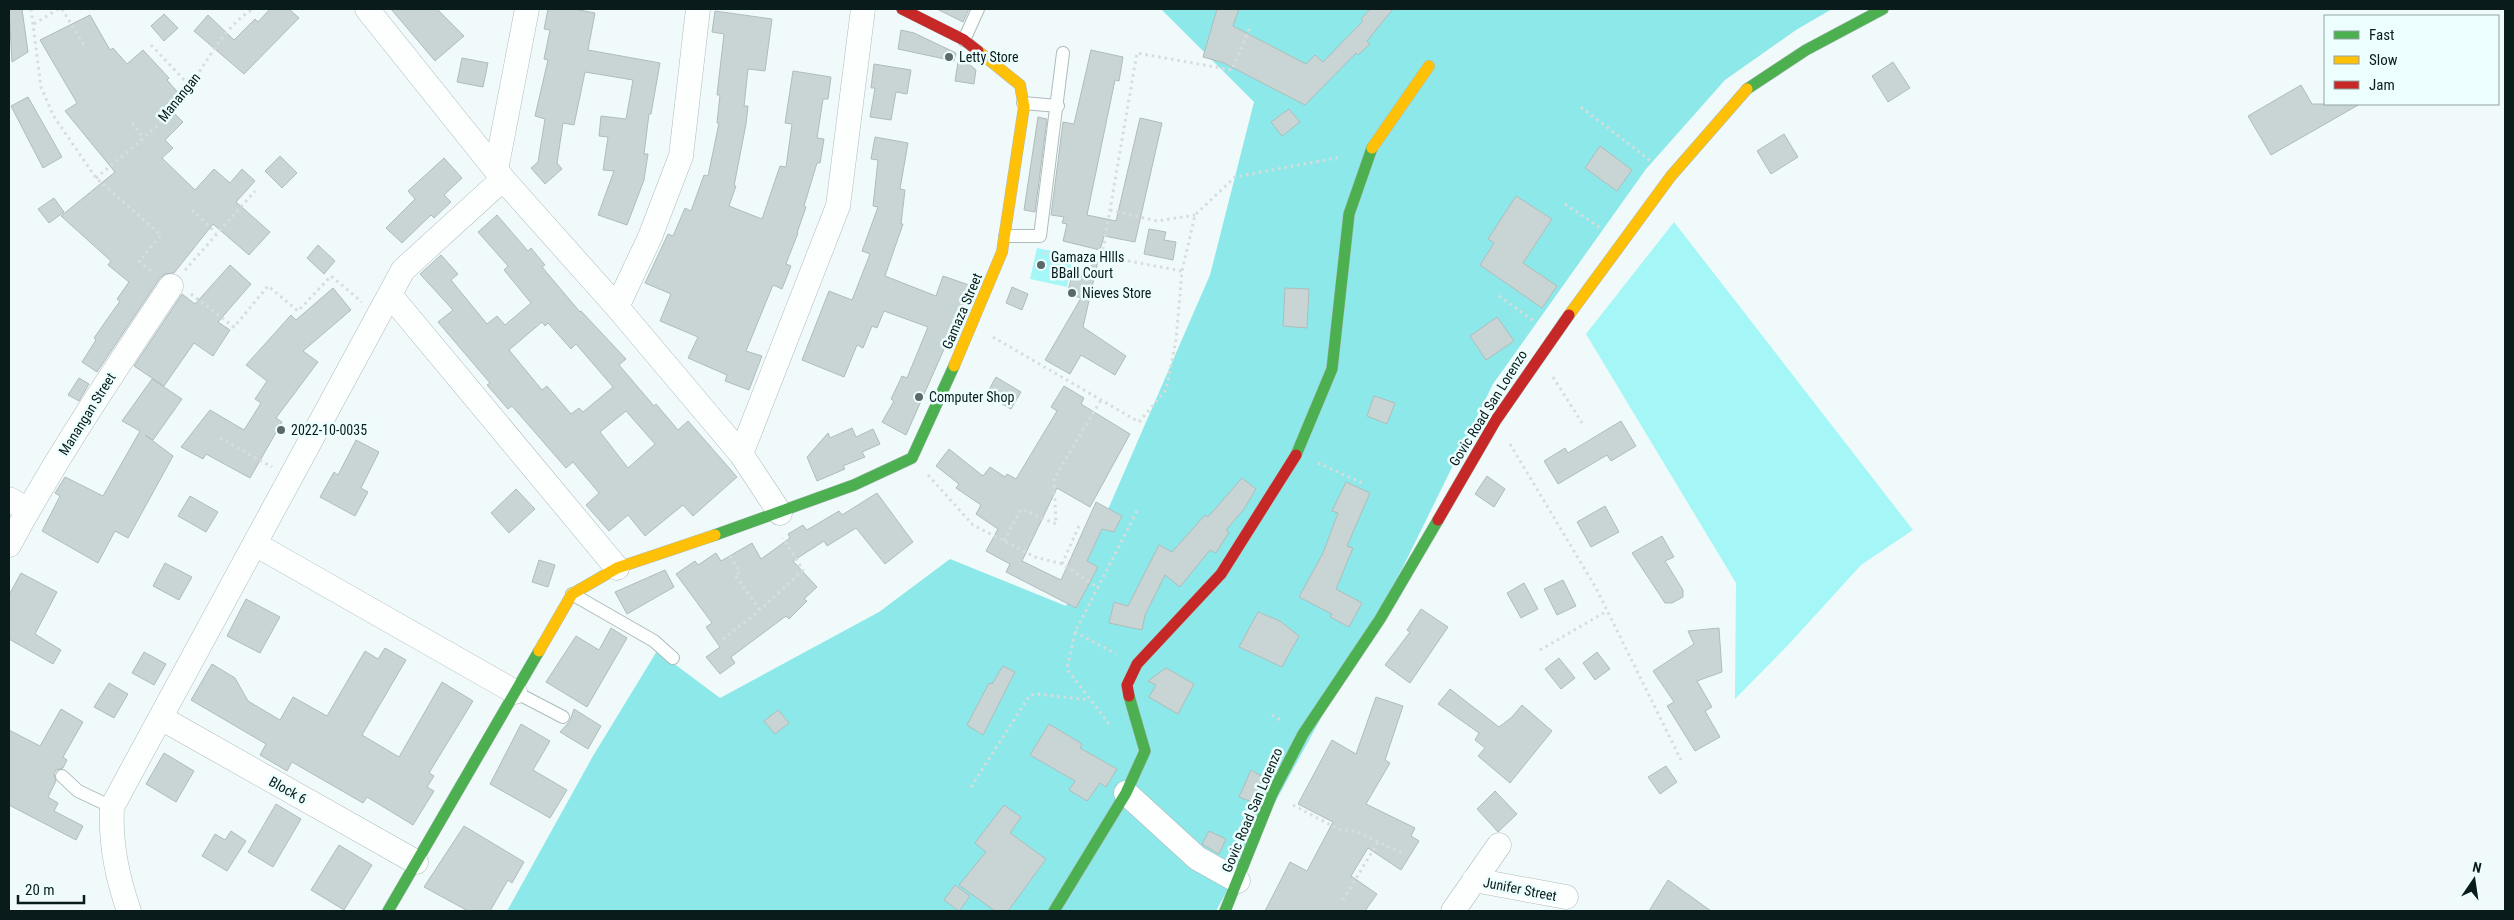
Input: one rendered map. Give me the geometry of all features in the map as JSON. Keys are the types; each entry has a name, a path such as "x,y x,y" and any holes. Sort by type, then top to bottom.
{"street":[{"path":"367,9 500,174 618,307 742,454 774,515"},
{"path":"129,911 119,882 110,833 112,807 403,270 500,174 527,9"},
{"path":"618,307 650,237 681,156 698,9"},
{"path":"742,454 838,206 863,9"},
{"name":"Gamaza Street","path":"902,9 964,40 1020,85 1023,103 1002,252 973,326 912,458"},
{"name":"Govic Road San Lorenzo","path":"1225,911 1272,794 1303,734 1380,620 1496,420 1539,356 1671,176 1742,92 1806,50 1883,9"},
{"path":"1054,911 1126,793 1145,751 1130,706 1128,685 1136,664 1222,574 1297,454 1332,369 1349,214 1369,152 1429,66"},
{"name":"Manangan Street","path":"9,545 18,504 114,371 173,284"},
{"path":"390,295 617,568"},
{"path":"388,911 572,594 617,568 774,515 854,485 912,458"},
{"path":"255,544 515,692"},
{"name":"Block 6","path":"161,718 416,862"},
{"path":"1126,793 1197,858 1238,881"},
{"path":"1453,911 1499,845"},
{"name":"Junifer Street","path":"1474,880 1566,897"}],"lane":[{"path":"964,40 978,9"},
{"path":"1005,236 1040,236 1058,106 1063,53"},
{"path":"1023,103 1058,106"},
{"path":"572,594 654,641 674,658"},
{"path":"515,692 563,718"},
{"path":"62,776 78,790 112,807"}],"path":[{"path":"31,9 41,87 53,115 96,178 160,235 139,261 234,327 268,286 298,311 331,276 378,316"},
{"path":"34,25 60,9 86,48"},
{"name":"Manangan","path":"96,178 173,109 220,42 247,12 254,9"},
{"path":"1102,256 1137,53 1232,70 1251,25"},
{"path":"151,45 190,86"},
{"path":"1581,107 1671,176"},
{"path":"132,123 143,137"},
{"path":"973,326 1139,422 1166,390 1176,340 1182,271 1195,215 1235,177 1369,152"},
{"path":"173,284 255,191"},
{"path":"1565,204 1622,244"},
{"path":"192,210 216,233"},
{"path":"1110,210 1157,221 1195,215"},
{"path":"1042,253 1102,256 1182,271"},
{"path":"1499,296 1554,336"},
{"path":"1539,356 1584,426"},
{"path":"1004,541 1021,509 1056,524 1054,479 1101,400"},
{"path":"1496,420 1596,588 1681,760"},
{"path":"220,438 290,477"},
{"path":"1297,454 1364,484"},
{"path":"912,458 973,525 1034,557 1062,564 1097,587"},
{"path":"1117,730 1110,725 1067,669 1075,632 1137,511"},
{"path":"723,639 760,610 803,570 774,515"},
{"path":"1062,564 1078,526"},
{"path":"717,534 740,572 735,575 760,610"},
{"path":"1540,650 1607,611"},
{"path":"1075,632 1136,664"},
{"path":"971,787 1030,695 1039,694 1090,700"},
{"path":"1272,794 1340,830 1355,831 1404,854"},
{"path":"1343,900 1378,842"}],"shaded area":[{"path":"1161,9 1832,9 1796,30 1725,80 1646,169 1493,384 1402,569 1216,911 507,911 593,756 657,651 720,698 879,612 950,559 1066,606 1210,275 1254,102"},
{"path":"1674,222 1913,530 1861,565 1789,644 1735,699 1736,583 1586,334"},
{"path":"1037,248 1073,255 1067,287 1030,279"}],"building":[{"path":"9,9 22,9 28,52 12,62"},
{"path":"270,9 289,9 299,18 244,74 194,31 208,15 234,40 255,19 258,22"},
{"path":"391,9 437,9 464,36 435,61"},
{"path":"548,9 574,9 595,13 588,50 660,63 651,114 649,114 644,154 648,154 644,180 627,225 598,215 614,171 603,170 608,137 599,136 601,116 626,119 633,80 585,72 574,125 563,123 557,163 562,169 545,184 531,168 538,162 545,119 535,116 548,60 544,59 550,30 544,29"},
{"path":"937,9 969,9 963,22"},
{"path":"1217,9 1239,9 1233,26 1306,64 1315,55 1323,62 1363,21 1361,19 1370,9 1393,9 1367,41 1370,44 1358,55 1356,53 1305,105 1224,63 1203,57"},
{"path":"715,11 772,19 765,71 748,69 744,106 748,106 746,124 734,186 736,186 729,206 762,219 780,166 786,167 792,124 785,123 793,71 831,77 828,99 823,99 817,138 824,139 820,163 817,163 804,206 806,207 786,264 791,266 782,289 773,285 746,351 762,356 749,390 725,381 727,375 688,358 698,337 660,321 671,294 645,283 668,234 673,236 685,208 691,211 704,175 708,176 719,123 717,123 720,95 717,95 724,34 712,32"},
{"path":"164,14 178,28 164,41 151,26"},
{"path":"90,15 110,50 113,48 127,64 143,50 169,78 167,80 181,96 168,107 183,122 165,140 173,148 162,158 195,190 214,169 230,183 242,169 255,181 236,202 270,232 249,255 213,224 174,273 165,274 160,278 97,372 82,362 96,340 94,338 120,301 117,299 129,282 108,265 111,261 61,216 115,172 65,111 77,103 40,40"},
{"path":"901,30 914,33 956,53 954,61 898,49"},
{"path":"1091,50 1123,57 1119,81 1115,80 1087,215 1116,221 1140,118 1162,123 1135,242 1104,236 1100,250 1063,241 1067,224 1062,223 1064,217 1051,215 1063,122 1074,124"},
{"path":"462,58 488,63 483,87 457,82"},
{"path":"958,62 969,64 976,70 974,84 955,81"},
{"path":"1893,62 1910,88 1888,102 1872,76"},
{"path":"874,64 911,70 907,94 896,92 891,120 870,117 875,88 871,88"},
{"path":"2301,85 2312,104 2358,105 2271,155 2248,116"},
{"path":"28,97 62,157 43,168 11,106"},
{"path":"1289,109 1300,122 1282,136 1271,122"},
{"path":"1038,117 1047,119 1035,212 1024,210"},
{"path":"1784,134 1798,157 1771,174 1757,151"},
{"path":"875,137 908,143 900,189 905,190 901,224 903,224 885,276 936,296 943,276 972,286 906,435 882,422 894,401 891,399 902,376 907,378 928,327 884,311 877,328 872,326 863,348 857,345 844,377 802,360 829,291 852,300 870,254 862,251 878,207 873,206 878,160 871,159"},
{"path":"1600,146 1632,170 1617,191 1585,168"},
{"path":"280,156 297,173 282,188 265,171"},
{"path":"444,158 462,178 444,195 451,202 434,218 431,215 402,243 386,228 415,199 408,191"},
{"path":"1516,196 1552,219 1523,263 1557,286 1542,308 1480,265 1494,243 1488,239"},
{"path":"54,198 64,212 49,223 38,209"},
{"path":"497,215 528,251 531,248 545,265 542,267 580,312 626,359 619,365 654,406 656,404 678,430 688,421 737,477 693,516 683,505 645,536 628,515 609,531 586,505 599,493 573,462 566,468 512,406 508,409 487,385 490,383 438,322 453,310 420,274 441,255 458,274 451,280 487,324 497,316 505,325 531,303 504,270 508,266 478,232","holes":["542,322 545,326 548,323 571,349 576,344 613,387 583,412 579,408 571,414 547,386 542,390 509,350","626,411 655,444 628,468 600,432"]},
{"path":"1149,229 1166,232 1164,240 1176,242 1173,260 1144,254"},
{"path":"318,245 335,261 324,274 307,258"},
{"path":"1098,261 1083,327 1126,356 1115,375 1081,355 1070,374 1045,360 1081,298 1067,294 1071,279"},
{"path":"230,265 251,284 218,322 230,330 213,356 194,343 164,386 134,366 182,294 195,304"},
{"path":"1012,287 1028,294 1022,310 1006,303"},
{"path":"333,288 351,310 303,351 318,362 276,418 282,422 250,478 206,454 203,459 181,447 210,410 244,430 261,403 255,399 267,381 246,365 291,315 296,320"},
{"path":"1285,288 1309,289 1307,328 1283,326"},
{"path":"1497,317 1514,341 1486,360 1470,336"},
{"path":"996,377 1021,392 1011,409 986,395"},
{"path":"79,378 89,384 79,401 68,395"},
{"path":"152,379 182,399 153,440 145,435 173,456 128,538 115,531 98,563 42,531 60,496 55,493 65,477 103,496 140,431 122,421"},
{"path":"1064,386 1084,398 1081,404 1130,434 1090,507 1057,488 1022,561 1061,580 1096,502 1122,516 1114,532 1102,529 1087,561 1098,567 1076,608 1006,572 1010,564 986,551 998,529 976,514 981,505 956,488 959,484 936,466 949,449 983,476 990,467 1005,477 1007,474 1016,479 1057,411 1051,407"},
{"path":"1374,396 1395,403 1387,424 1367,416"},
{"path":"1621,421 1636,446 1611,461 1607,455 1558,484 1544,461 1565,448 1568,453"},
{"path":"852,428 856,437 873,429 880,444 862,452 865,457 843,466 845,469 817,481 807,457 828,433 830,438"},
{"path":"356,440 379,452 361,488 368,492 355,516 320,497 334,472 338,475"},
{"path":"1487,476 1505,489 1494,507 1475,494"},
{"path":"1242,478 1256,489 1244,509 1226,530 1229,532 1216,553 1210,550 1180,587 1165,575 1145,615 1142,630 1109,623 1114,602 1128,606 1159,545 1172,552 1205,515 1208,517"},
{"path":"1346,482 1370,493 1347,546 1353,548 1336,589 1362,603 1349,627 1330,617 1332,614 1299,597 1323,553 1338,513 1332,511"},
{"path":"516,489 535,509 509,533 491,513"},
{"path":"877,493 913,542 885,564 856,528 827,546 824,541 793,561 817,587 804,599 807,601 789,619 786,616 731,657 735,663 720,674 706,657 720,647 706,627 712,623 676,574 695,561 698,565 716,553 721,561 752,543 761,559 790,538 788,534 803,525 807,530 839,511 842,515"},
{"path":"190,496 218,512 206,532 178,516"},
{"path":"1605,506 1619,532 1591,547 1577,522"},
{"path":"1662,536 1674,557 1665,561 1683,590 1683,597 1672,603 1665,603 1632,553"},
{"path":"539,560 555,565 548,587 532,582"},
{"path":"165,563 192,577 179,600 153,586"},
{"path":"665,570 674,587 627,614 615,592"},
{"path":"21,573 57,592 35,634 61,650 53,664 9,639 9,595"},
{"path":"1563,580 1576,606 1557,615 1544,589"},
{"path":"1524,583 1538,609 1521,618 1507,593"},
{"path":"246,599 280,617 260,653 227,636"},
{"path":"1421,609 1448,627 1410,683 1385,665 1410,632 1407,630"},
{"path":"1258,612 1280,621 1299,636 1282,667 1239,647"},
{"path":"611,628 627,638 587,707 546,682 576,636 599,650"},
{"path":"1719,628 1722,672 1697,681 1712,707 1705,711 1720,737 1695,751 1667,706 1674,702 1653,671 1694,644 1688,631"},
{"path":"385,648 406,660 362,735 399,757 442,682 473,701 429,773 434,776 427,787 434,791 413,825 367,797 363,803 292,762 287,771 260,755 266,744 191,700 212,664 235,678 248,701 280,720 293,697 327,716 365,651 378,659"},
{"path":"144,652 166,664 154,685 132,673"},
{"path":"1597,652 1610,669 1595,680 1583,663"},
{"path":"1559,658 1575,678 1561,689 1545,669"},
{"path":"1003,666 1015,672 983,735 967,725 989,683 992,684"},
{"path":"1166,668 1194,684 1178,714 1149,697 1156,685 1148,681"},
{"path":"109,683 128,694 114,718 94,707"},
{"path":"1450,689 1499,727 1512,717 1522,705 1552,731 1510,783 1478,756 1485,748 1475,740 1479,733 1438,704"},
{"path":"1376,697 1403,706 1385,760 1390,763 1366,804 1415,828 1411,836 1419,841 1401,870 1368,848 1351,876 1377,894 1365,911 1265,911 1290,862 1307,871 1333,822 1298,804 1332,740 1356,754"},
{"path":"61,709 83,722 63,757 67,760 63,768 56,770 54,774 56,781 48,797 58,803 54,811 83,826 76,840 9,805 9,730 40,746"},
{"path":"574,709 601,726 588,749 560,732 570,721"},
{"path":"778,710 789,723 775,734 764,721"},
{"path":"521,724 550,741 533,770 567,790 550,818 490,784"},
{"path":"1049,724 1082,744 1080,748 1117,769 1106,787 1100,783 1087,801 1069,790 1075,781 1030,755"},
{"path":"164,753 194,771 176,802 146,784"},
{"path":"1666,766 1677,782 1660,794 1648,777"},
{"path":"1251,770 1263,777 1252,802 1239,797"},
{"path":"1495,791 1517,814 1498,832 1477,809"},
{"path":"276,804 301,819 273,867 248,852"},
{"path":"1004,805 1021,817 1010,833 1046,859 1008,911 995,911 959,885 986,852 975,843"},
{"path":"464,826 524,862 512,883 508,880 490,911 468,911 424,887"},
{"path":"231,831 246,841 227,871 202,856 215,834 225,840"},
{"path":"1209,831 1226,839 1219,854 1202,844"},
{"path":"339,845 372,865 344,910 311,890"},
{"path":"1668,880 1711,911 1649,911"},
{"path":"955,885 970,896 959,911 944,900"}],"traffic: fast":[{"path":"1747,89 1806,50 1883,9"},
{"path":"1296,455 1332,369 1349,214 1372,148"},
{"path":"715,535 854,485 912,458 954,366"},
{"path":"1225,911 1272,794 1303,734 1380,619 1438,520"},
{"path":"388,911 539,651"},
{"path":"1054,911 1126,793 1145,751 1129,696"}],"traffic: slow":[{"path":"954,366 1002,252 1024,107 1020,85 978,51"},
{"path":"1372,148 1429,66"},
{"path":"1569,315 1671,176 1747,89"},
{"path":"539,651 572,594 617,568 715,535"}],"traffic: jam":[{"path":"902,9 964,40 978,51"},
{"path":"1438,520 1496,420 1569,315"},
{"path":"1129,696 1127,685 1137,664 1221,574 1296,455"}],"place":[{"name":"Letty Store","path":"949,57"},
{"name":"Gamaza HIlls BBall Court","path":"1041,265"},
{"name":"Nieves Store","path":"1072,293"},
{"name":"Computer Shop","path":"919,397"},
{"name":"2022-10-0035","path":"281,430"}]}
